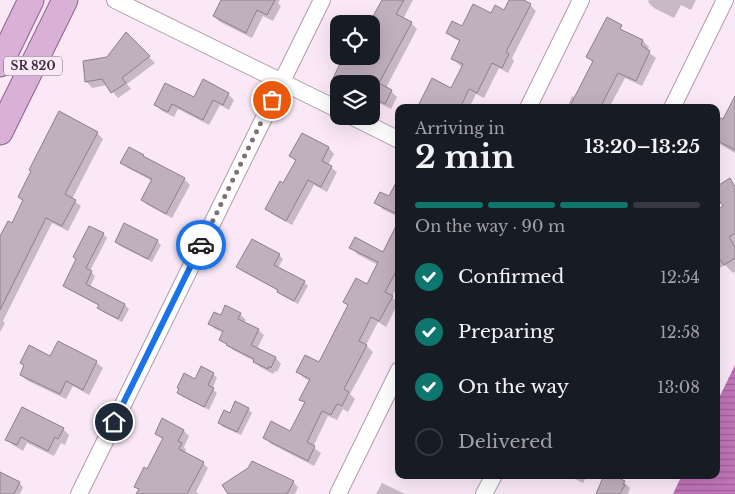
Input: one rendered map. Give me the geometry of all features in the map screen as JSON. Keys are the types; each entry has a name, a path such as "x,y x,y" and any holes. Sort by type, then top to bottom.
{"main road":[{"name":"SR 820","path":"0,64 31,0"},
{"path":"34,63 42,31 46,0"},
{"name":"SR 820","path":"0,132 65,0"}],"street":[{"path":"115,0 330,106"},
{"path":"79,494 322,0"},
{"path":"530,104 582,0"},
{"path":"674,104 725,0"},
{"path":"369,125 395,138"},
{"path":"338,494 395,378"},
{"path":"484,494 492,479"}],"shaded area":[{"path":"735,365 735,494 673,494 680,479 720,479 720,396"}],"building":[{"path":"221,0 275,0 267,15 257,10 246,33 213,16"},
{"path":"382,0 404,0 396,14 412,22 380,81 380,75 334,75 340,65 380,65 380,15 374,15"},
{"path":"509,0 524,0 531,4 506,52 509,54 502,68 492,63 477,93 469,89 462,104 419,104 432,78 451,88 463,64 451,59 460,40 446,33 452,21 462,26 473,4 491,13 495,5 504,10"},
{"path":"607,17 622,25 620,29 643,40 641,45 650,51 636,81 618,73 602,104 571,104 593,61 586,57"},
{"path":"126,32 150,56 122,78 126,83 111,93 102,79 85,82 83,61 107,57"},
{"path":"203,79 229,93 223,105 213,100 203,120 172,104 168,112 154,105 165,83 194,97"},
{"path":"380,84 392,90 385,104 380,102"},
{"path":"735,96 735,150 720,142 720,118 723,119"},
{"path":"59,111 98,132 65,194 76,200 62,226 46,218 0,310 0,236 8,221 12,223 23,200 18,197 31,171 29,170"},
{"path":"302,133 329,147 322,161 332,166 321,187 308,180 286,221 265,209 280,181 283,183 296,160 289,156"},
{"path":"129,147 185,178 166,214 141,200 152,179 120,163"},
{"path":"730,178 735,187 735,233 729,237 735,247 735,258 724,265 720,260 720,208 723,206 720,202 720,184"},
{"path":"395,185 395,213 374,203 380,192 389,196"},
{"path":"124,223 158,240 148,259 115,242"},
{"path":"89,226 104,233 86,268 92,271 86,284 125,304 118,319 97,308 99,305 63,286 76,259 73,257"},
{"path":"395,228 395,273 385,292 393,296 379,321 371,317 359,341 367,345 344,389 349,392 342,406 337,404 331,415 322,411 307,442 315,446 308,461 263,438 271,421 290,431 305,402 299,400 310,379 296,372 305,355 319,362 348,305 343,302 356,278 367,284 378,262 349,248 355,237 383,252"},
{"path":"252,239 280,254 274,265 305,281 294,301 236,267"},
{"path":"225,305 241,313 238,319 259,329 251,345 276,357 271,368 269,366 268,369 253,362 254,359 219,340 223,331 208,324 214,312 221,315"},
{"path":"58,341 97,361 83,390 66,381 60,394 20,375 24,365 20,363 29,345 50,356"},
{"path":"201,366 214,373 208,385 214,388 204,407 177,393 179,389 177,388 184,373 195,379"},
{"path":"235,401 249,408 237,432 218,423 224,410 230,413"},
{"path":"22,407 64,428 58,439 55,437 48,451 21,437 17,445 5,440"},
{"path":"162,418 184,430 178,441 182,443 179,449 204,462 187,494 136,494 139,489 134,487 144,467 147,469 163,438 155,434"},
{"path":"252,461 294,481 287,494 228,494 222,485 248,468"},
{"path":"0,472 20,482 14,494 0,494"},
{"path":"602,479 621,479 625,481 620,494 596,494"}],"way so far":[{"path":"201,245 272,100"}],"route":[{"path":"114,422 201,245"}]}
